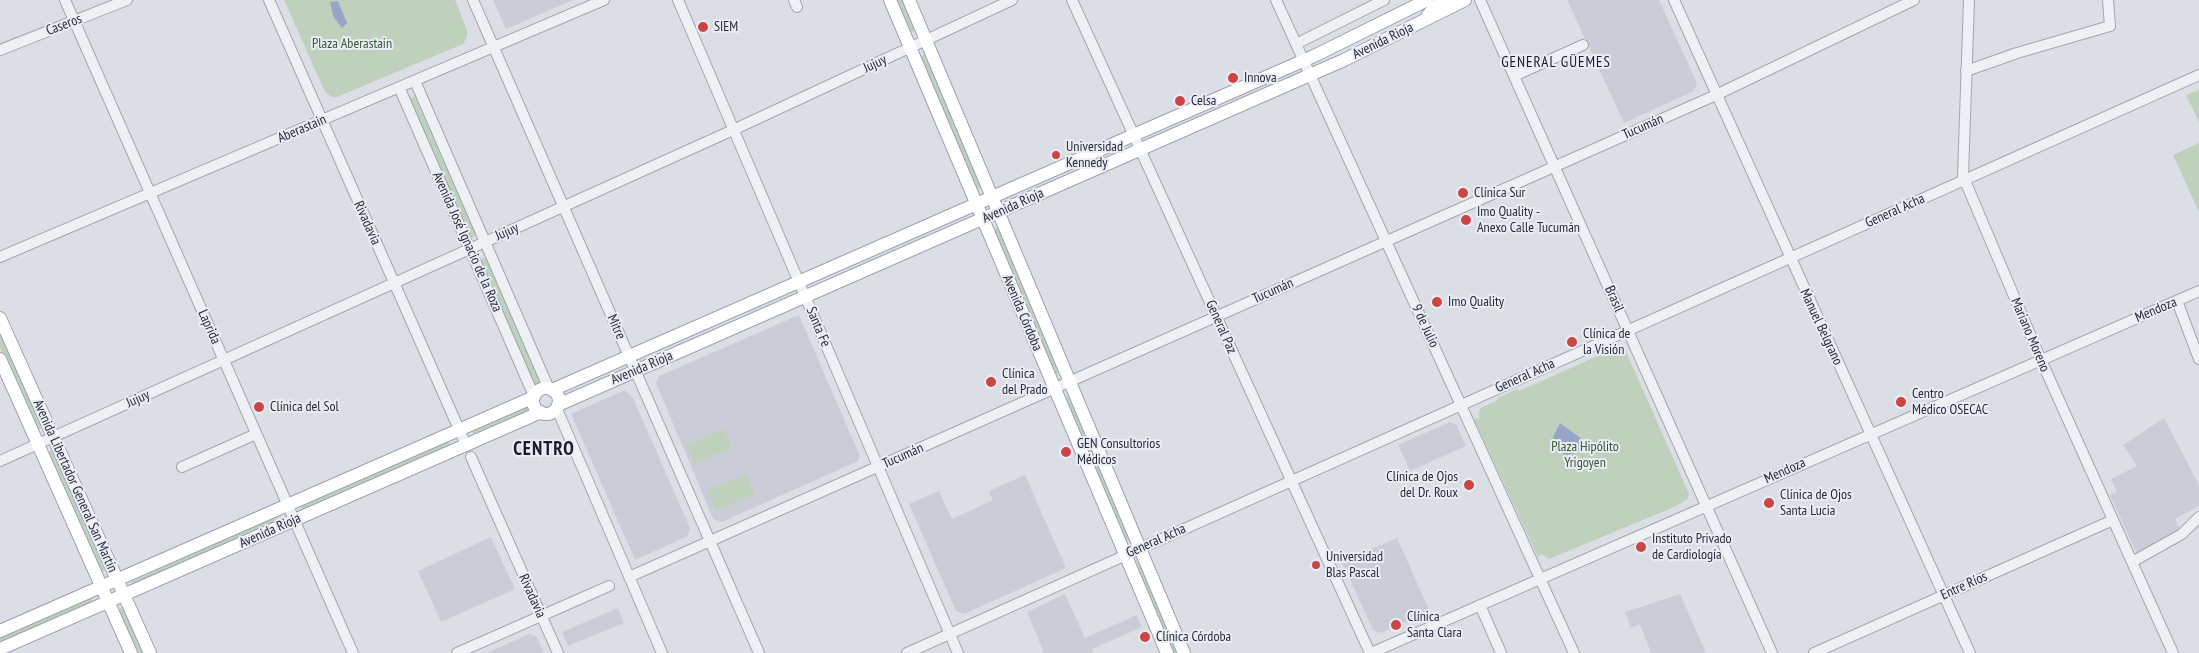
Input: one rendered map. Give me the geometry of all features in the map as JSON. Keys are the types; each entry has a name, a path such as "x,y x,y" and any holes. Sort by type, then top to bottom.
{"main road":[{"name":"Avenida Córdoba","path":"890,0 1167,653"},
{"name":"Avenida Córdoba","path":"909,0 1184,653"},
{"name":"Avenida Rioja","path":"551,389 1303,60 1427,0"},
{"path":"1426,20 1436,6 1445,0"},
{"name":"Avenida Rioja","path":"558,407 1310,75 1465,0"},
{"path":"1310,75 1314,66 1344,50 1355,36"},
{"name":"Avenida Libertador General San Martín","path":"0,318 150,653"},
{"name":"Avenida Libertador General San Martín","path":"0,359 131,653"},
{"path":"542,389 551,389 558,395 558,407 551,413 541,412 535,407 534,397 542,389"},
{"name":"Avenida Rioja","path":"0,631 534,397"},
{"name":"Avenida Rioja","path":"0,649 294,520 468,451 541,412"}],"street":[{"name":"Laprida","path":"65,0 353,653"},
{"name":"Caseros","path":"0,50 128,0"},
{"name":"Rivadavia","path":"269,0 558,653"},
{"name":"Mitre","path":"473,0 759,653"},
{"name":"Aberastain","path":"0,257 604,0"},
{"name":"Santa Fe","path":"678,0 958,653"},
{"name":"Jujuy","path":"0,460 564,207 1012,0"},
{"name":"General Paz","path":"1072,0 1371,653"},
{"name":"9 de Julio","path":"1276,0 1574,653"},
{"path":"1296,44 1384,0"},
{"name":"Brasil","path":"1480,0 1772,653"},
{"name":"Manuel Belgrano","path":"1674,0 1970,653"},
{"name":"Tucumán","path":"629,577 1716,95 1914,0"},
{"name":"Mariano Moreno","path":"1969,0 1962,176 2040,360 2173,653"},
{"path":"1966,71 2017,53 2110,26 2108,0"},
{"path":"1514,76 1583,45"},
{"name":"General Acha","path":"907,653 2199,75"},
{"name":"Avenida José Ignacio de la Roza","path":"415,81 551,389"},
{"name":"Avenida José Ignacio de la Roza","path":"399,88 534,397"},
{"name":"Mendoza","path":"1371,653 2199,291"},
{"path":"2177,301 2199,359"},
{"path":"558,407 662,653"},
{"path":"182,466 256,434"},
{"path":"2132,562 2182,534 2199,517"},
{"name":"Entre Ríos","path":"1814,653 2113,520"},
{"path":"457,653 609,586"},
{"path":"1480,605 1501,653"}],"shaded area":[{"path":"493,0 573,0 506,29"},
{"path":"1567,0 1659,0 1697,83 1694,91 1624,123"},
{"path":"799,315 860,456 858,461 722,522 713,519 656,383 659,376"},
{"path":"625,390 633,398 690,528 688,536 635,560 571,414"},
{"path":"2164,418 2199,485 2199,506 2175,519 2181,531 2137,554 2110,495 2117,492 2111,479 2137,466 2123,445"},
{"path":"1450,422 1456,424 1466,446 1410,471 1398,445"},
{"path":"1025,475 1066,568 964,614 956,611 909,504 939,491 952,519 993,500 989,491"},
{"path":"491,537 515,589 441,622 418,571"},
{"path":"1397,538 1430,612 1381,633 1373,630 1342,562"},
{"path":"1065,594 1085,638 1137,615 1142,627 1092,649 1093,653 1044,653 1027,612"},
{"path":"1680,594 1706,653 1651,653 1640,624 1631,628 1625,612"},
{"path":"618,608 624,623 568,646 562,632"},
{"path":"529,634 537,637 544,653 487,653"}],"green space":[{"name":"Plaza Aberastain","path":"284,0 455,0 467,30 467,37 463,44 337,97 332,97 325,92"},
{"path":"895,0 903,0 915,29 913,32 910,32"},
{"path":"926,55 981,188 979,189 976,190 920,58"},
{"path":"2199,90 2199,122 2186,95"},
{"path":"415,97 476,234 474,237 470,237 409,100"},
{"path":"2199,143 2199,212 2173,155"},
{"path":"999,228 1060,371 1057,374 1055,374 994,230"},
{"path":"486,258 542,383 535,386 480,261"},
{"path":"0,330 43,426 40,429 37,429 0,347"},
{"name":"Plaza Hipólito Yrigoyen","path":"1620,346 1624,347 1689,494 1687,500 1549,559 1542,554 1538,557 1474,419 1480,418 1478,414 1481,408 1498,400 1497,398 1518,389 1519,391"},
{"path":"1071,397 1130,539 1128,540 1125,540 1065,398"},
{"path":"527,406 530,412 473,434 473,430"},
{"path":"724,429 732,448 695,464 686,445"},
{"path":"448,441 450,446 303,510 301,507"},
{"path":"54,451 106,569 104,571 100,572 48,453"},
{"path":"746,474 755,495 716,511 708,490"},
{"path":"276,516 279,522 133,584 131,582"},
{"path":"1136,560 1138,560 1179,653 1172,653"},
{"path":"91,597 94,603 0,643 0,636"},
{"path":"124,608 144,653 137,653 118,611"}],"water":[{"path":"338,1 347,23 342,28 333,16 330,2"},
{"path":"1560,423 1586,442 1577,453 1565,455 1556,449 1553,437"}],"place":[{"name":"SIEM","path":"703,27"},
{"name":"Innova","path":"1233,78"},
{"name":"Celsa","path":"1180,101"},
{"name":"Universidad Kennedy","path":"1056,155"},
{"name":"Clínica Sur","path":"1463,193"},
{"name":"Imo Quality - Anexo Calle Tucumán","path":"1466,220"},
{"name":"Imo Quality","path":"1437,302"},
{"name":"Clínica de la Visión","path":"1572,342"},
{"name":"Clínica del Prado","path":"991,382"},
{"name":"Centro Médico OSECAC","path":"1901,402"},
{"name":"Clínica del Sol","path":"259,407"},
{"name":"GEN Consultorios Médicos","path":"1066,452"},
{"name":"Clínica de Ojos del Dr. Roux","path":"1469,485"},
{"name":"Clínica de Ojos Santa Lucia","path":"1769,503"},
{"name":"Instituto Privado de Cardiología","path":"1641,547"},
{"name":"Universidad Blas Pascal","path":"1316,565"},
{"name":"Clínica Santa Clara","path":"1396,625"},
{"name":"Clínica Córdoba","path":"1145,637"}],"district":[{"name":"GENERAL GÜEMES","path":"1556,63"},
{"name":"CENTRO","path":"544,450"}]}
